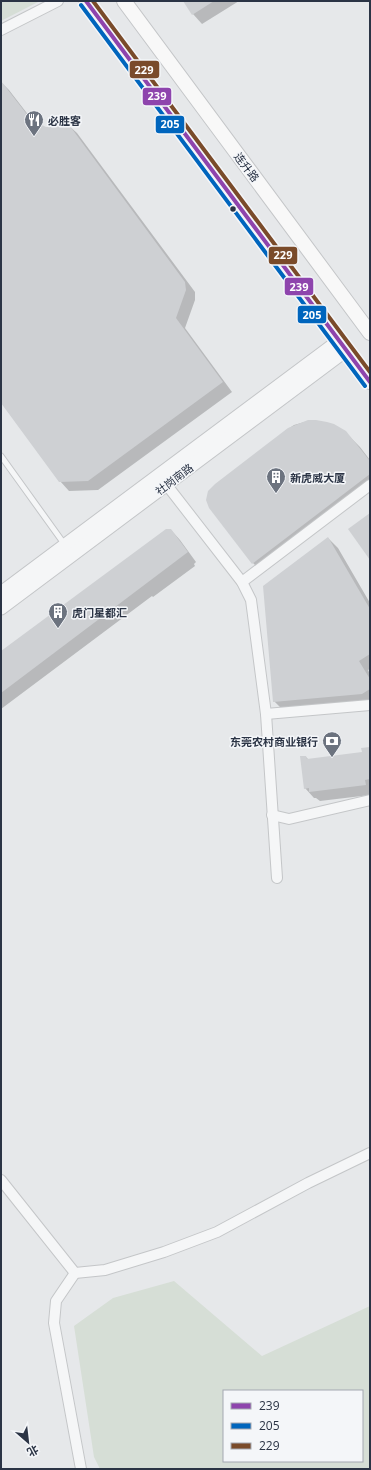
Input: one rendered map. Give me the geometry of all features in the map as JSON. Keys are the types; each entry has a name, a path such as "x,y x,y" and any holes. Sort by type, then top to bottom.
{"main road":[{"path":"86,1 370,382"},
{"name":"连升路","path":"124,1 370,333"}],"street":[{"path":"1,30 58,1"},
{"name":"社岗南路","path":"1,593 69,550 166,484 343,345"},
{"name":"社岗南路","path":"1,608 69,550 343,345"},
{"path":"166,484 242,582 251,600 266,714 272,815 278,878"},
{"path":"242,582 370,484"},
{"path":"266,714 370,705"},
{"path":"272,815 289,818 370,800"},
{"path":"75,1273 106,1270 164,1252 217,1232 308,1183 370,1153"},
{"path":"1,1180 75,1273"},
{"path":"75,1273 56,1301 54,1323 80,1469"}],"lane":[{"path":"1,456 69,550"}],"shaded area":[{"path":"1,1 40,1 1,21"},
{"path":"174,1281 262,1356 370,1306 370,1469 100,1469 94,1457 74,1326 113,1298"}],"building":[{"path":"183,1 214,1 192,15"},
{"path":"1,81 29,117 38,123 46,127 55,127 67,122 185,282 186,290 176,318 223,382 88,481 59,482 1,403"},
{"name":"新虎威大厦","path":"308,420 316,420 334,424 346,431 370,461 370,474 252,564 209,508 206,500 208,491 288,428"},
{"path":"370,513 370,560 348,529"},
{"name":"虎门星都汇","path":"166,529 171,529 188,552 1,693 1,651"},
{"path":"328,537 370,609 370,654 359,661 370,679 370,689 362,694 273,702 263,586"},
{"path":"370,747 370,779 365,780 366,785 309,792 309,788 304,789 300,756 306,756 307,759 362,752 361,748"}],"transit line":[{"name":"239","path":"86,1 370,382"},
{"name":"229","path":"93,1 370,372"},
{"name":"205","path":"81,5 365,386"}],"place":[{"name":"必胜客","path":"34,137"},
{"name":"新虎威大厦","path":"276,494"},
{"name":"虎门星都汇","path":"58,629"},
{"name":"东莞农村商业银行","path":"332,758"}]}
